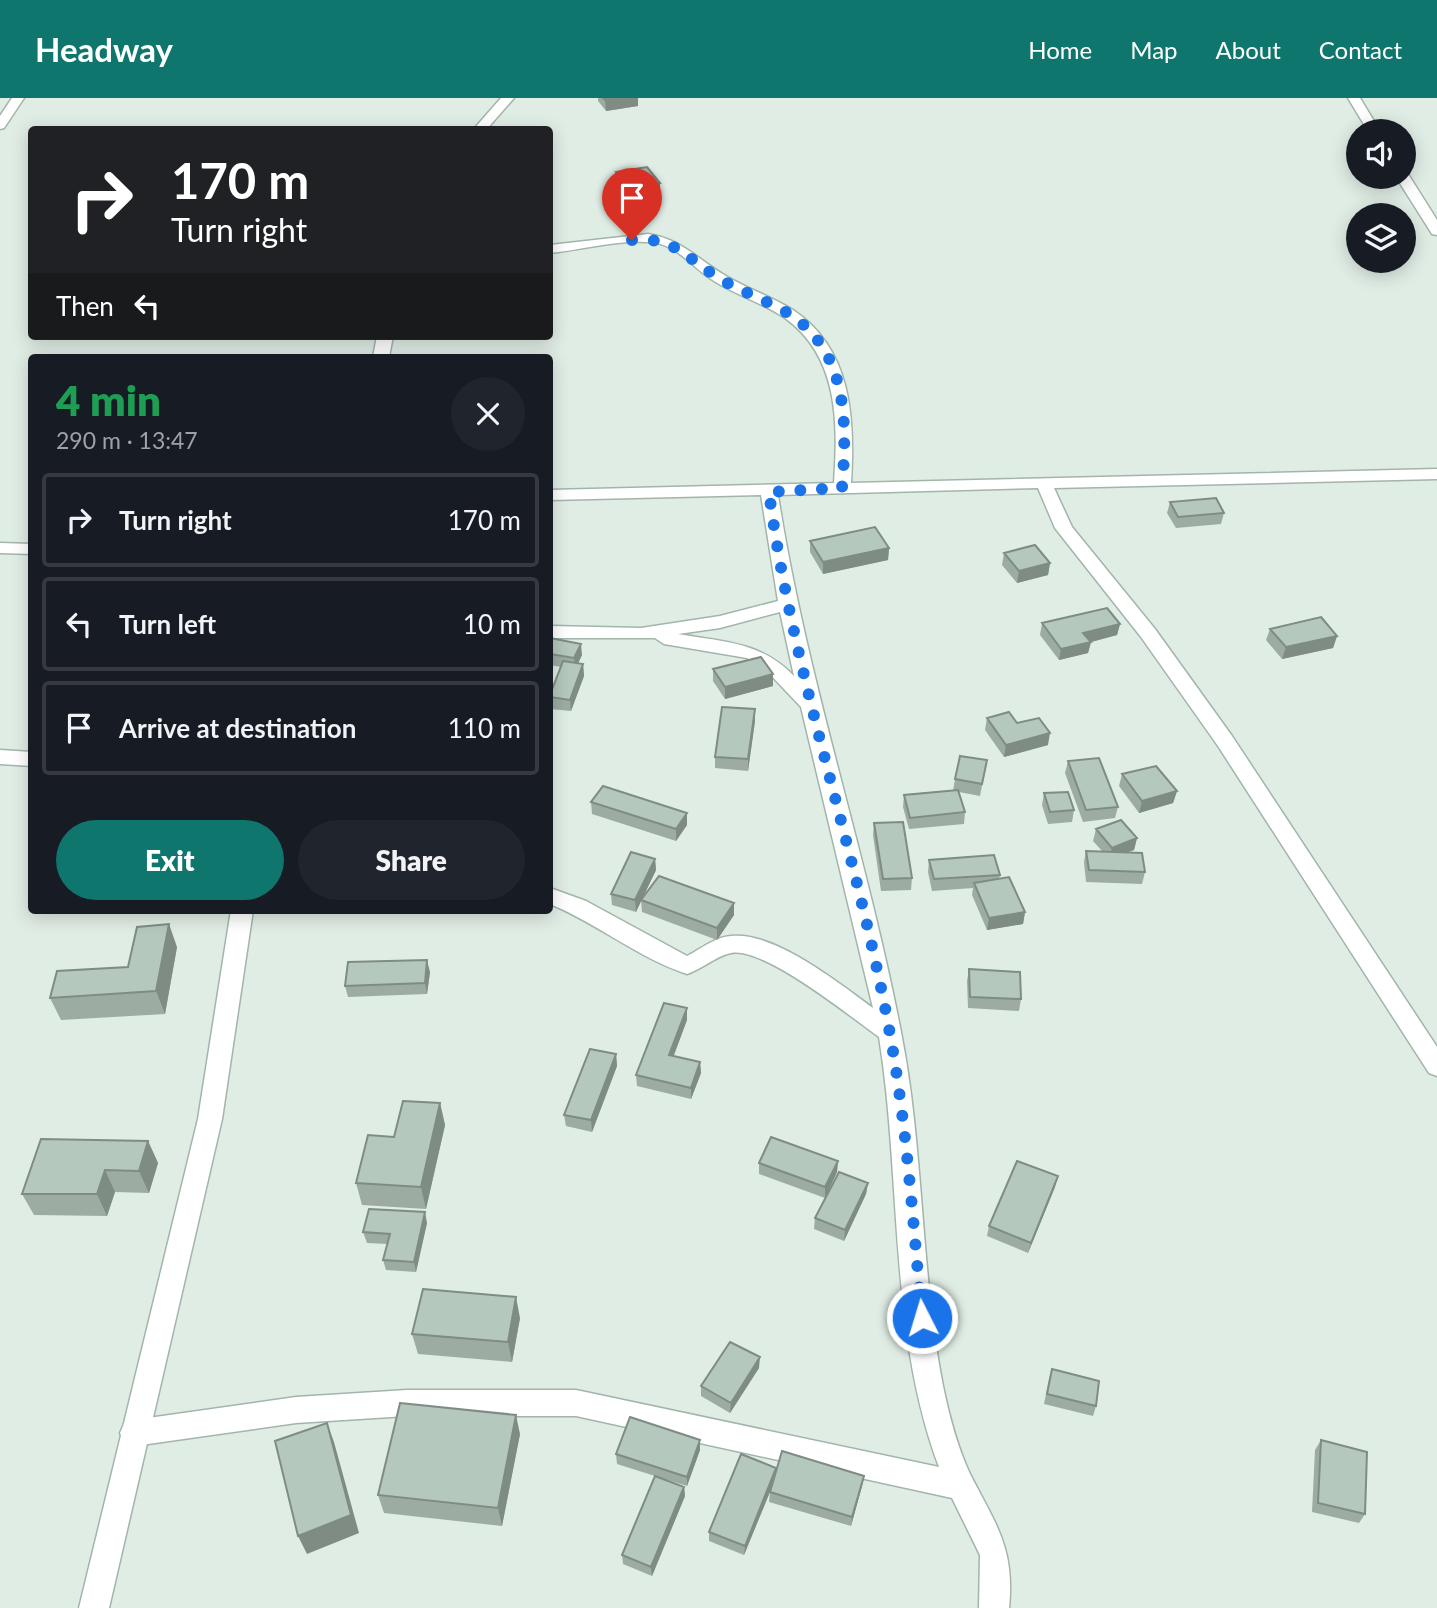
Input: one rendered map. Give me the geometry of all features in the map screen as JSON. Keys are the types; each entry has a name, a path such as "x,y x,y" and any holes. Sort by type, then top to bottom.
{"street":[{"path":"0,125 18,98"},
{"path":"483,126 508,98"},
{"path":"1354,98 1367,119"},
{"path":"1411,189 1437,230"},
{"path":"553,249 640,239 662,240 677,246 718,278 803,323 818,339 842,394 846,435 842,488"},
{"path":"553,495 769,492 1043,482 1437,474"},
{"path":"1043,482 1064,528 1148,633 1180,682 1225,741 1437,1066"},
{"path":"769,492 786,605 846,838 890,1033 904,1126 926,1363 942,1436 962,1486 989,1534 997,1557 994,1608"},
{"path":"0,548 28,549"},
{"path":"641,634 720,622 786,605"},
{"path":"553,632 641,634 751,653 772,665 811,706"},
{"path":"0,757 28,759"},
{"path":"553,897 578,907 671,960 687,965 732,944 755,946 779,957 890,1033"},
{"path":"94,1608 210,1119 241,914"},
{"path":"134,1433 296,1410 407,1403 576,1403 962,1486"}],"building":[{"path":"647,167 660,183 645,186 639,176 621,179 616,172"},
{"path":"1216,498 1224,513 1178,517 1170,502"},
{"path":"875,527 889,548 823,562 810,541"},
{"path":"1035,545 1050,563 1019,571 1004,553"},
{"path":"1107,608 1120,624 1083,633 1091,642 1061,649 1042,623"},
{"path":"1321,617 1337,636 1286,647 1270,629"},
{"path":"553,639 581,644 574,658 553,654"},
{"path":"761,657 773,674 725,687 713,669"},
{"path":"563,661 583,664 570,700 553,697 553,687"},
{"path":"722,707 755,709 748,759 715,757"},
{"path":"1009,712 1017,723 1039,718 1050,733 1006,745 987,718"},
{"path":"960,756 987,760 982,784 955,779"},
{"path":"1099,758 1118,807 1086,810 1068,761"},
{"path":"1156,766 1177,791 1142,801 1122,774"},
{"path":"603,786 687,813 676,829 591,802"},
{"path":"958,790 965,812 910,818 904,795"},
{"path":"1068,792 1074,810 1050,812 1044,793"},
{"path":"1121,820 1137,838 1112,848 1096,829"},
{"path":"903,822 912,878 883,879 874,823"},
{"path":"1086,851 1142,853 1145,872 1089,870"},
{"path":"631,852 655,859 635,900 611,894"},
{"path":"994,855 1000,875 934,879 929,860"},
{"path":"659,876 734,903 717,928 641,900"},
{"path":"1009,877 1025,912 989,918 974,883"},
{"path":"169,924 156,991 50,998 57,971 128,967 137,927"},
{"path":"427,960 425,983 345,986 348,962"},
{"path":"969,969 1020,972 1021,999 970,997"},
{"path":"664,1003 687,1008 669,1055 700,1062 691,1088 636,1075"},
{"path":"590,1049 616,1054 591,1120 564,1115"},
{"path":"403,1101 440,1103 421,1187 356,1183 368,1135 394,1137"},
{"path":"771,1137 838,1161 825,1187 759,1163"},
{"path":"41,1139 148,1141 139,1171 105,1170 97,1194 22,1194"},
{"path":"1017,1161 1058,1176 1031,1243 989,1226"},
{"path":"839,1172 868,1183 845,1230 815,1218"},
{"path":"369,1209 425,1212 414,1262 383,1260 390,1234 363,1232"},
{"path":"423,1289 516,1297 508,1342 412,1334"},
{"path":"730,1342 760,1357 731,1403 701,1386"},
{"path":"1052,1369 1099,1381 1096,1406 1047,1394"},
{"path":"400,1403 516,1415 498,1508 378,1495"},
{"path":"630,1417 700,1440 687,1477 616,1454"},
{"path":"327,1423 351,1515 298,1536 275,1441"},
{"path":"1321,1440 1367,1452 1365,1514 1318,1503"},
{"path":"782,1451 864,1476 852,1517 770,1492"},
{"path":"741,1454 776,1468 745,1546 709,1532"},
{"path":"655,1476 684,1487 651,1567 622,1555"}],"route":[{"path":"632,240 662,240 671,243 718,278 803,323 818,339 842,394 846,435 842,488 769,492 786,605 846,838 890,1033 904,1126 922,1318"}]}
